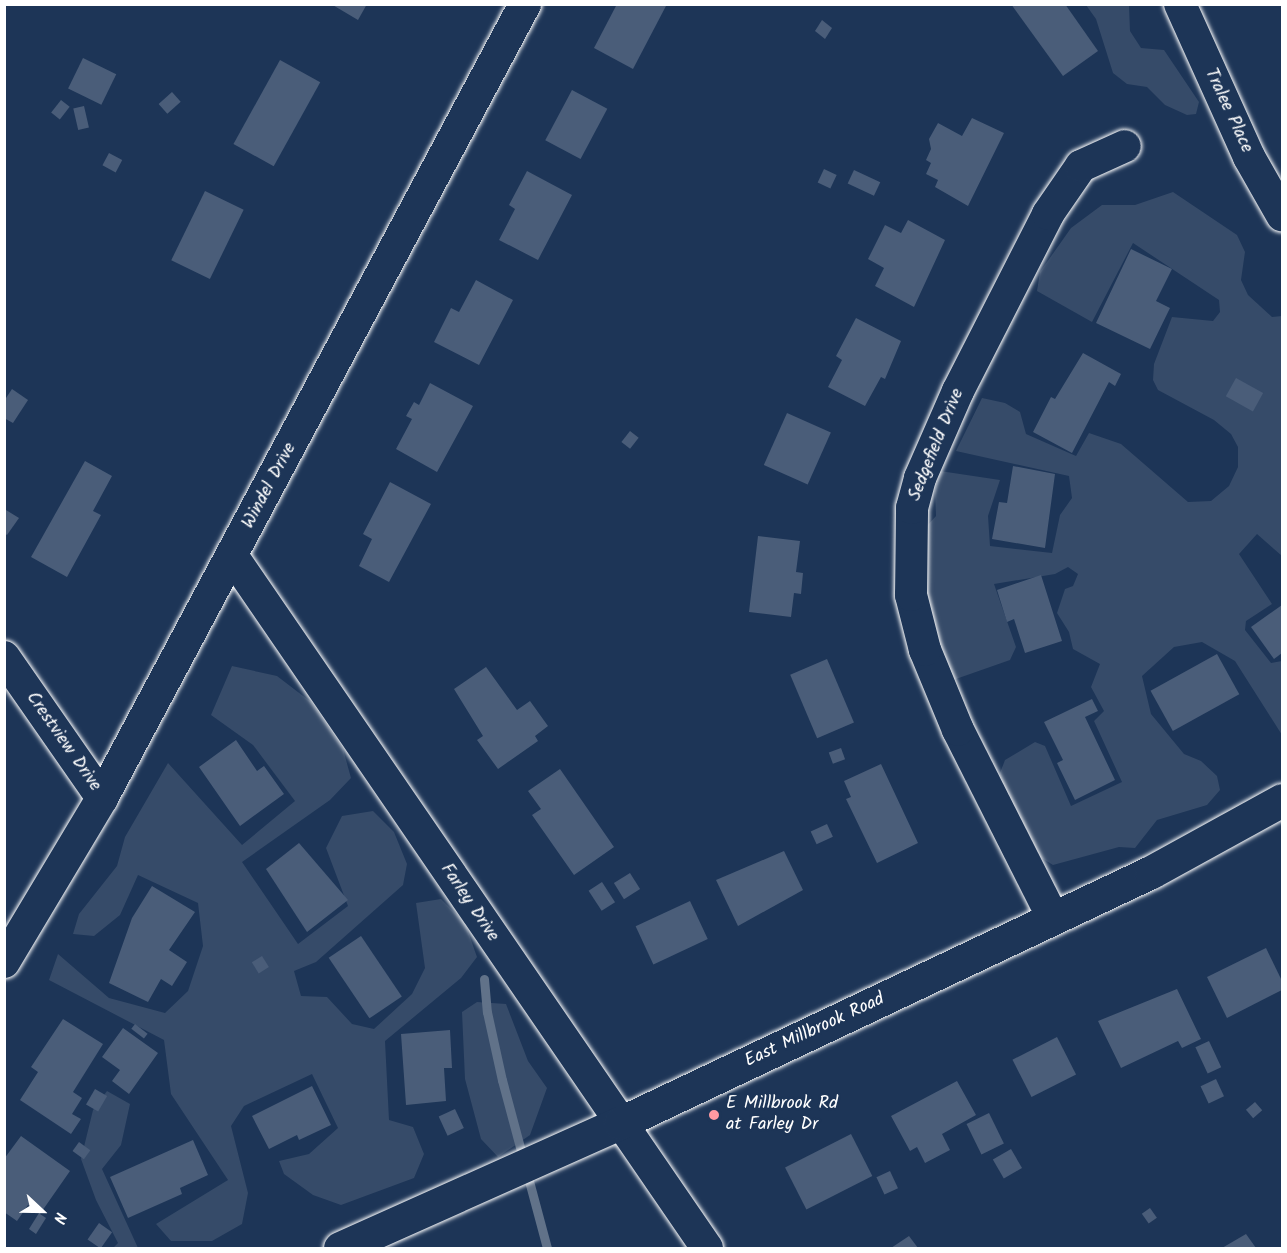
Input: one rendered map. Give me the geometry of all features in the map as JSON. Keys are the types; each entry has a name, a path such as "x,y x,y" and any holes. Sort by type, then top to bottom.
{"main road":[{"name":"East Millbrook Road","path":"340,1248 620,1123 1053,918 1212,841 1282,800"}],"street":[{"name":"Windel Drive","path":"4,962 102,798 233,556 525,4"},
{"name":"Tralee Place","path":"1180,4 1249,157 1282,215"},
{"name":"Sedgefield Drive","path":"1053,918 958,730 925,650 911,595 912,508 920,478 958,391 1048,214 1081,166 1125,146"},
{"name":"Farley Drive","path":"233,556 707,1248"},
{"name":"Crestview Drive","path":"4,657 102,798"}],"shaded area":[{"path":"1086,5 1129,5 1130,31 1141,48 1164,50 1199,102 1196,114 1187,115 1165,105 1147,87 1127,84 1113,73 1096,19"},
{"path":"1173,192 1237,235 1245,252 1241,280 1248,295 1272,317 1282,316 1282,556 1257,534 1239,554 1272,604 1246,621 1245,630 1271,663 1282,661 1282,735 1235,661 1202,642 1174,647 1142,676 1151,714 1184,754 1201,761 1217,776 1220,790 1207,805 1157,820 1135,848 1119,847 1053,865 1024,847 995,786 1005,760 1035,742 1045,746 1071,806 1122,782 1094,721 1104,711 1091,687 1100,664 1073,649 1069,632 1057,613 1065,589 1073,586 1078,574 1068,567 1055,574 994,584 1016,647 1010,660 953,680 925,624 926,527 936,516 935,491 940,471 1000,480 988,516 990,546 1052,553 1060,515 1072,498 1069,476 956,451 982,398 1005,403 1020,412 1026,434 1076,456 1089,433 1121,444 1188,502 1211,501 1229,486 1238,467 1238,447 1231,434 1214,420 1158,390 1153,380 1154,364 1172,317 1213,321 1220,312 1219,300 1133,243 1092,322 1037,291 1040,272 1071,228 1102,205 1135,205"},
{"path":"232,666 277,676 311,702 343,749 351,778 330,800 242,862 298,944 348,906 326,848 342,816 373,811 394,832 407,864 403,885 316,962 294,971 301,996 327,997 352,1024 374,1029 412,994 425,968 416,903 441,899 465,923 477,957 461,978 385,1041 389,1120 413,1127 424,1154 414,1178 341,1205 313,1195 284,1174 279,1161 309,1154 338,1128 312,1074 244,1106 231,1126 248,1193 242,1224 212,1241 171,1241 156,1224 228,1180 171,1094 164,1040 49,980 58,954 109,998 165,1013 188,991 203,946 198,903 138,875 120,915 94,936 73,934 79,914 117,866 125,837 168,763 242,845 295,801 253,745 211,715"},
{"path":"477,1002 506,1004 528,1061 547,1088 530,1135 498,1157 481,1139 465,1079 462,1012"},
{"path":"107,1091 130,1104 121,1145 102,1169 138,1248 113,1248 118,1243 96,1200 81,1159 93,1110"}],"building":[{"path":"331,4 367,4 358,20"},
{"path":"617,4 667,4 633,69 594,48"},
{"path":"1011,4 1065,4 1098,51 1063,76"},
{"path":"822,20 832,28 825,39 815,31"},
{"path":"83,58 116,74 101,105 68,89"},
{"path":"280,60 320,82 274,166 233,144"},
{"path":"572,90 607,109 581,159 545,140"},
{"path":"172,92 181,102 167,114 159,104"},
{"path":"61,100 70,107 60,119 51,113"},
{"path":"84,106 89,127 78,130 73,108"},
{"path":"972,118 1004,133 968,206 935,187 938,180 926,174 931,163 926,160 931,149 929,139 938,123 962,136"},
{"path":"109,153 122,160 116,172 102,165"},
{"path":"824,169 837,175 830,189 818,183"},
{"path":"854,170 880,182 874,196 848,184"},
{"path":"527,171 572,195 538,260 499,240 515,209 509,205"},
{"path":"205,191 244,210 210,279 171,260"},
{"path":"908,220 945,240 914,307 875,286 884,268 868,259 885,225 901,233"},
{"path":"1131,249 1172,269 1156,301 1170,308 1150,349 1096,323"},
{"path":"476,280 513,300 479,365 434,342 451,308 459,312"},
{"path":"856,318 901,341 885,379 881,377 865,406 828,387 842,360 836,356"},
{"path":"1083,353 1121,374 1115,386 1109,382 1072,453 1033,432 1051,397 1055,399"},
{"path":"1236,378 1263,393 1253,411 1226,396"},
{"path":"430,383 473,406 437,472 396,449 412,419 406,416 414,402 419,405"},
{"path":"12,389 28,400 13,423 4,418 4,401"},
{"path":"787,413 831,433 808,485 764,465"},
{"path":"630,431 639,438 630,449 621,442"},
{"path":"85,461 112,476 93,511 101,515 67,577 31,557"},
{"path":"1013,466 1055,474 1045,548 992,539 999,502 1007,503"},
{"path":"390,482 431,504 389,582 359,566 372,539 363,534"},
{"path":"6,510 19,518 7,535 4,533"},
{"path":"758,536 800,541 796,572 803,573 801,594 794,593 791,617 749,612"},
{"path":"1041,575 1062,641 1025,653 1014,619 1007,622 997,590"},
{"path":"1282,605 1282,653 1274,659 1251,627"},
{"path":"1217,654 1239,694 1173,731 1151,691"},
{"path":"827,659 854,723 817,738 790,675"},
{"path":"486,667 517,710 530,701 548,726 535,736 538,741 498,769 477,740 483,736 454,689"},
{"path":"1092,699 1098,711 1085,717 1115,780 1075,800 1057,763 1063,760 1044,722"},
{"path":"236,740 257,771 264,766 284,794 240,826 199,767"},
{"path":"841,748 845,759 833,764 829,752"},
{"path":"881,764 918,843 877,863 846,799 851,797 844,781"},
{"path":"560,769 614,847 574,875 532,815 541,809 528,791"},
{"path":"827,824 833,837 817,844 811,832"},
{"path":"299,843 348,900 307,932 266,869"},
{"path":"784,851 803,890 738,926 716,880"},
{"path":"630,873 640,889 624,899 614,883"},
{"path":"602,882 615,902 602,911 589,891"},
{"path":"152,886 195,912 169,950 187,962 172,986 161,979 148,1002 109,983 132,918"},
{"path":"690,901 708,939 653,964 636,926"},
{"path":"361,936 402,997 369,1018 329,958"},
{"path":"1266,948 1282,981 1282,990 1227,1018 1207,977"},
{"path":"262,956 269,967 259,973 252,962"},
{"path":"1177,989 1201,1039 1182,1048 1178,1041 1121,1068 1098,1021"},
{"path":"63,1019 103,1044 73,1092 82,1098 72,1114 81,1119 71,1134 20,1100 38,1072 31,1067"},
{"path":"135,1024 148,1034 144,1039 131,1029"},
{"path":"123,1028 158,1053 129,1094 112,1081 120,1070 102,1057"},
{"path":"450,1030 452,1068 444,1068 446,1101 406,1105 401,1034"},
{"path":"1057,1037 1076,1074 1032,1097 1012,1060"},
{"path":"1209,1041 1221,1067 1208,1074 1195,1047"},
{"path":"1216,1079 1224,1096 1209,1103 1201,1086"},
{"path":"957,1081 976,1115 942,1134 950,1150 925,1163 917,1147 910,1151 891,1116"},
{"path":"312,1086 331,1125 299,1140 297,1135 269,1149 252,1116"},
{"path":"95,1089 107,1096 98,1112 86,1105"},
{"path":"1255,1102 1262,1110 1253,1118 1246,1110"},
{"path":"455,1109 464,1128 448,1136 439,1117"},
{"path":"989,1113 1004,1144 981,1155 967,1124"},
{"path":"851,1134 872,1176 806,1209 785,1168"},
{"path":"21,1136 70,1171 40,1214 46,1218 36,1234 29,1229 39,1213 28,1205 17,1221 4,1212 4,1159"},
{"path":"193,1140 208,1175 180,1188 182,1194 128,1218 110,1177"},
{"path":"79,1142 90,1150 84,1159 73,1151"},
{"path":"1011,1149 1022,1168 1004,1179 993,1160"},
{"path":"890,1171 898,1188 884,1195 876,1177"},
{"path":"1150,1208 1157,1218 1149,1224 1142,1214"},
{"path":"99,1223 112,1232 101,1248 88,1239"},
{"path":"1246,1234 1256,1248 1222,1248"},
{"path":"909,1236 918,1248 891,1248"}],"waterway":[{"path":"484,979 487,1012 502,1080 547,1248"}],"place":[{"name":"E Millbrook Rd at Farley Dr","path":"714,1115"}]}
